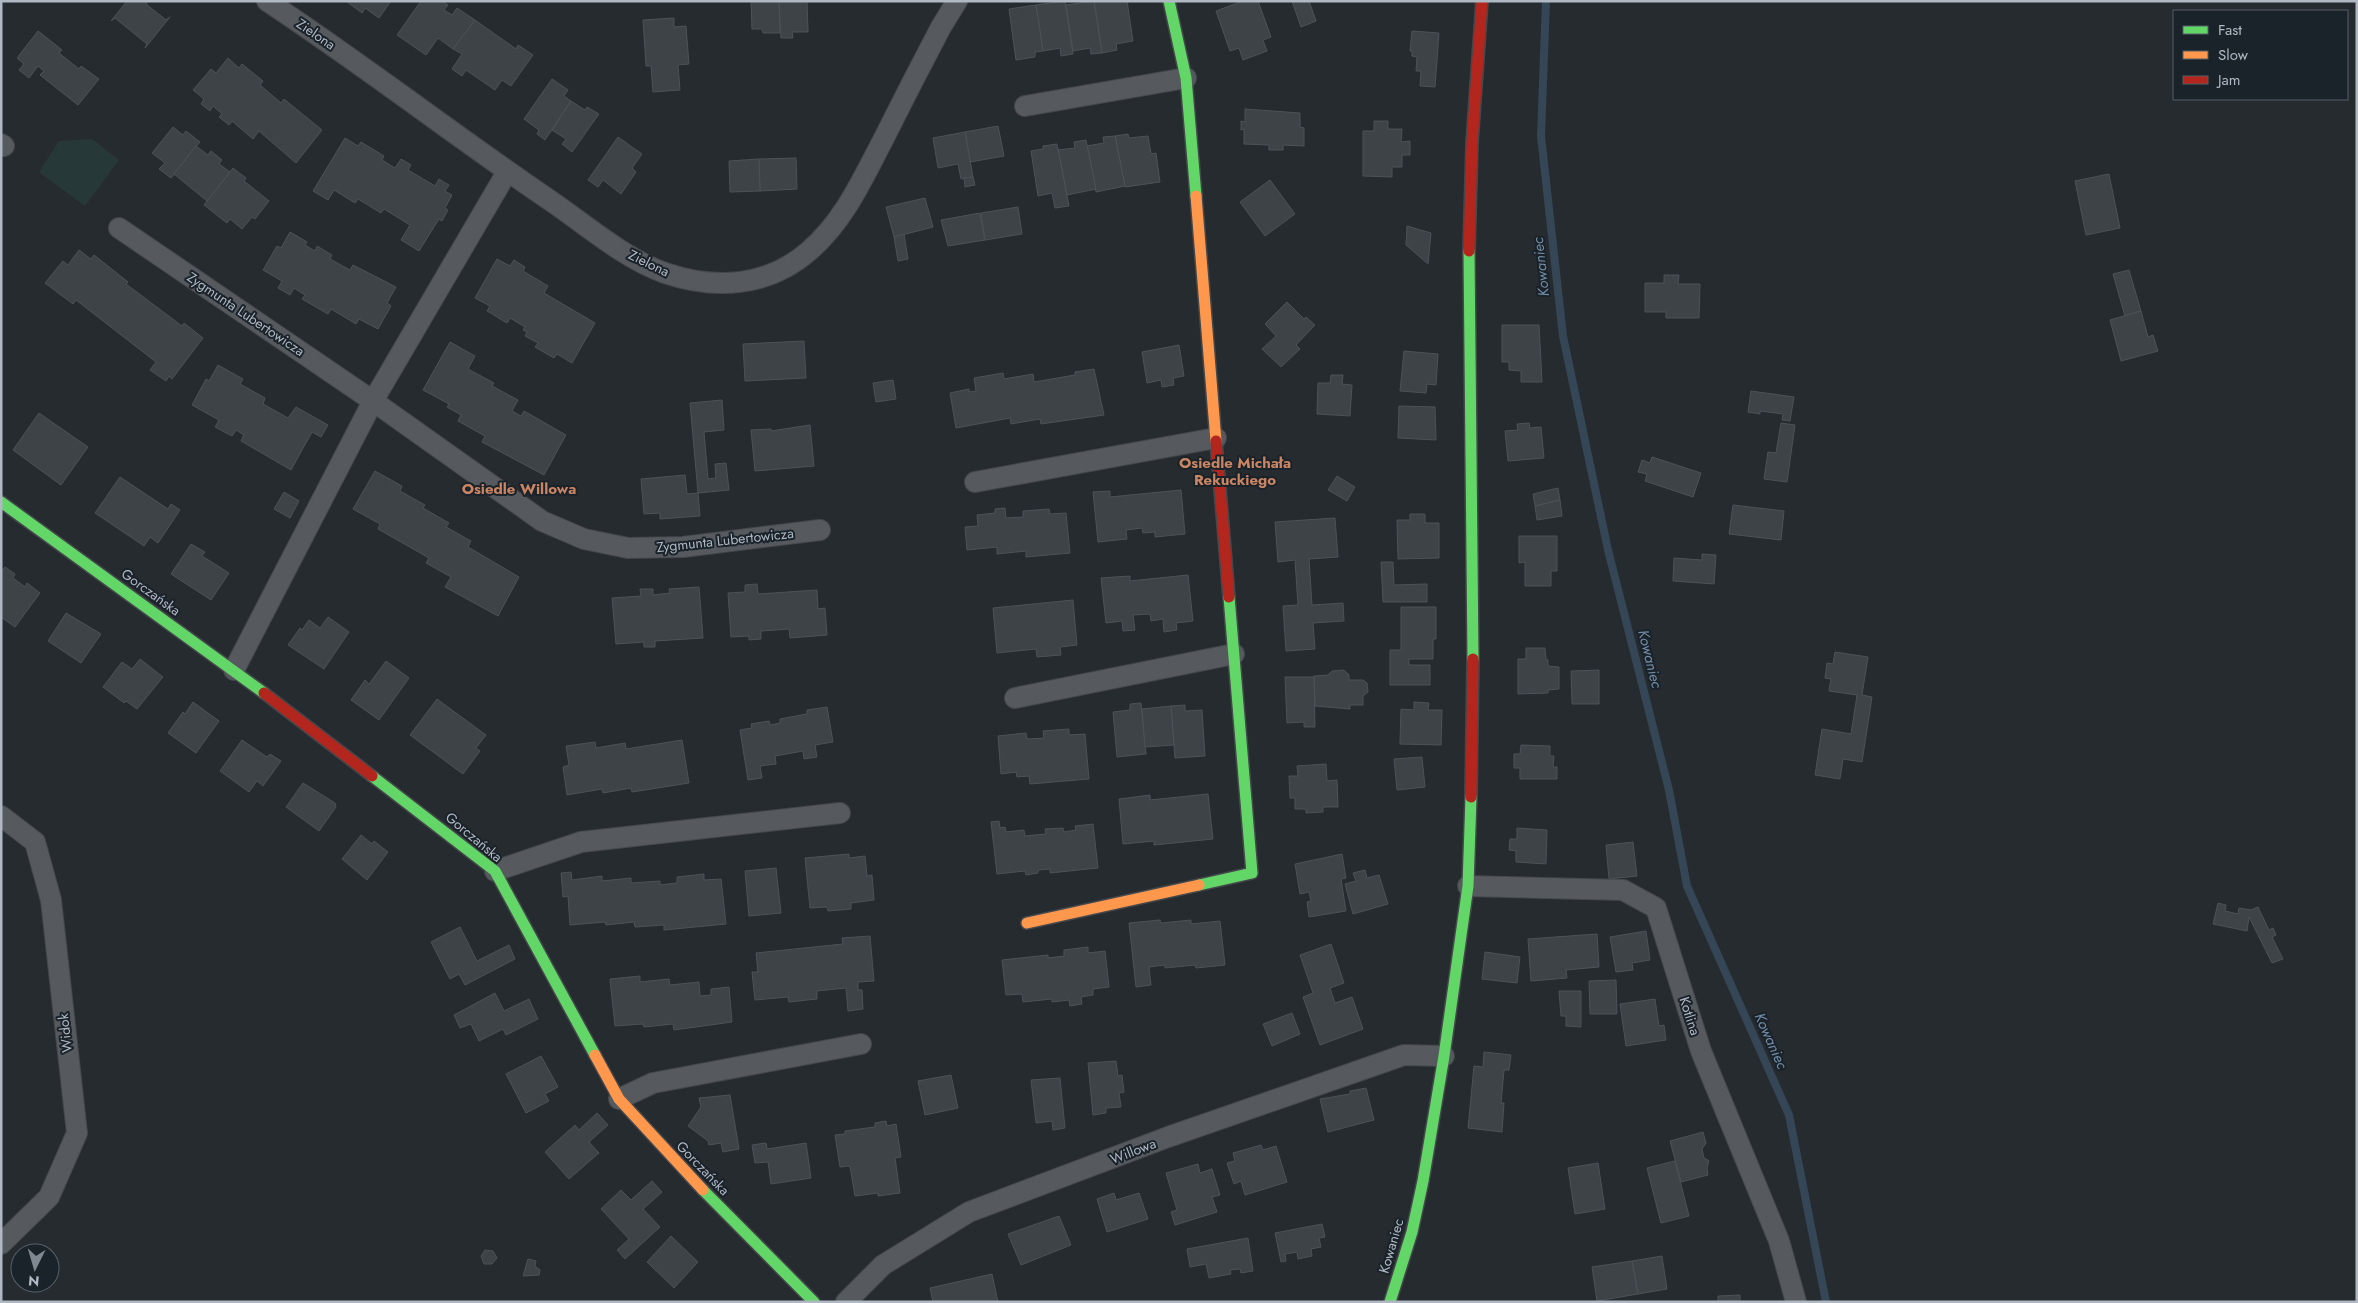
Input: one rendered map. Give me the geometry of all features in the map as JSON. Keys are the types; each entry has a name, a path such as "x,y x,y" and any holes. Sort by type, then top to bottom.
{"street":[{"name":"Zielona","path":"267,1 325,40 508,172 632,256 650,267 693,280 717,284 765,278 791,266 826,236 847,209 940,27 957,1"},
{"path":"1027,923 1252,873 1186,78 1169,1"},
{"name":"Kowaniec","path":"1390,1302 1412,1232 1423,1182 1444,1056 1468,886 1474,722 1468,234 1482,1"},
{"path":"1025,106 1186,78"},
{"path":"234,670 373,401 508,172"},
{"name":"Zygmunta Lubertowicza","path":"118,228 373,401 542,521 584,539 628,548 683,547 820,530"},
{"path":"975,482 1216,438"},
{"name":"Gorczańska","path":"1,502 234,670 495,871 619,1099 674,1161 814,1302"},
{"path":"1015,698 1234,654"},
{"path":"495,871 581,842 840,813"},
{"name":"Widok","path":"1,816 35,842 51,900 76,1133 49,1198 1,1244"},
{"name":"Kotlina","path":"1468,886 1623,890 1656,908 1701,1051 1778,1241 1796,1302"},
{"path":"619,1099 653,1083 861,1044"},
{"name":"Willowa","path":"846,1302 883,1265 970,1212 1168,1137 1404,1055 1444,1056"}],"shaded area":[{"path":"92,139 119,160 85,206 39,172 59,141"}],"building":[{"path":"127,1 147,1 146,4 166,20 170,17 145,48 147,44 115,18 111,21"},
{"path":"346,1 391,1 379,18 365,8 362,13"},
{"path":"421,1 442,1 448,5 444,10 452,15 457,8 475,20 453,49 438,38 426,55 397,35"},
{"path":"751,1 779,1 780,33 763,33 762,29 752,29"},
{"path":"779,1 807,1 808,32 792,32 793,38 781,38"},
{"path":"1065,1 1073,54 1061,56 1060,48 1043,51 1036,5"},
{"path":"1094,1 1127,1 1133,41 1116,44 1117,50 1102,53"},
{"path":"1094,1 1102,53 1091,54 1090,48 1073,51 1066,5"},
{"path":"1243,1 1258,1 1271,37 1263,40 1267,51 1243,60 1239,48 1230,51 1216,11"},
{"path":"1292,1 1309,1 1316,21 1301,27"},
{"path":"1036,5 1043,51 1035,52 1035,57 1016,60 1009,9"},
{"path":"674,18 674,27 686,26 689,64 678,65 680,90 653,92 651,66 646,66 643,20"},
{"path":"475,20 516,49 518,45 533,55 511,86 502,80 495,90 466,70 462,76 452,69 462,54 453,49"},
{"path":"38,31 62,50 59,53 79,69 81,66 99,79 78,105 40,75 44,71 38,66 29,78 19,70 24,64 17,58"},
{"path":"1412,31 1439,33 1435,87 1420,86 1421,71 1416,71 1417,57 1412,56 1412,51 1410,51"},
{"path":"228,58 239,68 242,64 263,81 260,85 281,103 284,99 322,130 296,163 259,131 253,139 232,121 229,125 219,117 222,114 213,106 210,111 201,104 204,99 193,90 211,69 216,73"},
{"path":"552,79 568,90 564,96 571,101 545,140 537,134 539,130 524,119"},
{"path":"571,101 585,110 587,107 599,114 572,152 562,144 566,139 552,130"},
{"path":"1245,109 1300,113 1300,127 1304,128 1304,146 1283,145 1283,150 1269,150 1269,145 1244,144 1244,129 1241,130 1241,121 1245,122"},
{"path":"1374,121 1388,121 1388,129 1402,129 1401,142 1410,141 1410,155 1402,155 1402,167 1392,167 1392,177 1363,176 1363,131 1374,131"},
{"path":"998,126 1004,156 970,162 965,132"},
{"path":"173,127 183,135 186,131 200,142 171,178 159,169 165,163 152,153"},
{"path":"965,132 973,177 961,179 958,164 938,168 933,138"},
{"path":"1128,134 1129,138 1148,136 1151,154 1156,153 1160,182 1125,187 1115,136"},
{"path":"1115,136 1125,186 1096,192 1087,146 1104,143 1103,137"},
{"path":"618,137 642,154 632,168 636,172 621,194 603,180 598,187 588,180"},
{"path":"345,138 358,146 361,142 384,156 382,160 395,168 401,159 411,165 408,170 435,186 439,179 449,185 445,191 452,195 445,208 448,210 442,221 439,219 419,251 401,240 410,225 384,209 381,213 358,199 355,203 334,190 328,200 313,191"},
{"path":"1086,140 1096,189 1067,195 1058,150 1075,148 1074,142"},
{"path":"1057,144 1069,206 1055,208 1052,193 1038,196 1031,151 1043,149 1043,146"},
{"path":"196,146 208,155 211,151 222,160 219,164 230,172 207,201 174,174"},
{"path":"796,158 797,189 760,191 759,159"},
{"path":"759,159 760,191 730,192 729,161"},
{"path":"233,168 246,178 244,181 269,201 255,219 252,217 242,229 230,219 227,223 204,205"},
{"path":"2109,174 2120,228 2086,235 2075,181"},
{"path":"973,177 975,185 965,187 964,178"},
{"path":"1270,180 1295,214 1265,236 1240,202"},
{"path":"925,198 933,227 894,237 886,207"},
{"path":"1018,207 1022,234 985,240 981,213"},
{"path":"980,213 985,240 948,246 941,220"},
{"path":"1407,226 1431,233 1428,264 1406,245"},
{"path":"290,232 307,242 305,245 315,251 317,246 332,255 330,259 350,270 353,265 396,287 387,303 391,306 378,329 359,319 356,324 331,309 328,314 302,299 305,295 294,288 290,295 278,288 282,281 263,270 277,246 281,248"},
{"path":"904,234 908,259 898,261 894,237"},
{"path":"79,250 91,259 94,255 128,282 126,284 182,326 184,323 203,338 172,379 169,376 166,381 150,370 156,362 76,300 73,304 45,283 63,261 68,265"},
{"path":"497,259 510,266 514,260 525,267 523,271 548,286 544,293 595,323 572,363 557,354 554,358 535,347 538,343 525,336 527,332 523,330 525,327 510,318 507,323 487,311 490,306 475,298"},
{"path":"2129,270 2141,311 2125,316 2113,274"},
{"path":"1664,275 1679,275 1678,284 1700,284 1699,318 1666,318 1666,312 1645,312 1645,283 1664,283"},
{"path":"1287,302 1304,319 1306,317 1315,325 1296,345 1300,349 1281,367 1262,349 1276,336 1265,324"},
{"path":"2141,311 2148,337 2153,335 2158,351 2121,361 2110,320"},
{"path":"1502,325 1539,325 1542,382 1521,382 1521,371 1509,370 1509,362 1502,362"},
{"path":"804,341 806,378 745,381 743,344"},
{"path":"450,342 475,356 468,369 494,383 492,386 518,400 512,411 521,416 524,411 566,435 544,475 482,442 485,436 458,421 461,415 447,407 449,404 423,390"},
{"path":"1179,345 1184,376 1173,378 1174,385 1162,387 1161,380 1147,383 1142,352"},
{"path":"1404,351 1438,354 1436,385 1427,384 1426,393 1400,391"},
{"path":"218,365 243,379 240,384 265,398 263,404 288,418 296,407 328,425 321,437 312,432 291,470 241,441 244,435 236,430 232,436 215,427 219,420 192,405 206,379 209,381"},
{"path":"1094,369 1104,415 1041,424 1040,419 1011,424 1010,418 956,428 950,393 969,389 969,392 976,391 974,378 1003,373 1004,379 1033,374 1034,382 1075,375 1075,372"},
{"path":"1331,375 1343,375 1342,384 1352,385 1350,416 1317,414 1318,383 1330,383"},
{"path":"893,380 896,399 876,402 873,383"},
{"path":"1751,391 1794,397 1790,421 1782,420 1783,414 1760,411 1760,414 1748,412"},
{"path":"722,400 724,430 704,432 708,479 716,478 715,464 726,463 729,490 698,493 690,403"},
{"path":"1399,406 1435,407 1436,440 1398,438"},
{"path":"39,413 88,447 61,485 13,450"},
{"path":"1529,423 1530,428 1541,427 1544,458 1508,461 1505,431 1518,430 1517,424"},
{"path":"1781,423 1795,425 1787,482 1764,479 1768,452 1776,453"},
{"path":"810,425 814,466 755,471 751,430 771,429 771,431"},
{"path":"1652,457 1701,473 1693,497 1645,481 1647,474 1638,472 1642,460 1650,463"},
{"path":"375,471 402,486 400,491 425,505 423,508 449,523 446,527 471,541 468,547 519,577 498,616 445,587 451,577 426,563 429,558 378,529 380,524 353,509"},
{"path":"685,475 687,494 698,493 700,516 660,519 660,513 644,514 641,479"},
{"path":"1337,476 1355,487 1347,501 1328,490"},
{"path":"120,477 168,509 171,504 180,510 158,543 150,537 144,546 95,513"},
{"path":"1558,488 1560,500 1535,506 1533,494"},
{"path":"1181,490 1185,534 1155,537 1155,532 1143,533 1142,528 1126,530 1127,539 1098,542 1093,492 1110,491 1110,497"},
{"path":"284,492 299,501 290,518 274,509"},
{"path":"1560,500 1562,516 1537,520 1535,506"},
{"path":"1733,505 1784,511 1781,540 1729,534"},
{"path":"1005,508 1006,518 1023,517 1023,511 1049,509 1050,514 1066,513 1070,553 1026,557 1026,551 997,554 997,547 967,550 965,527 978,526 977,515 995,513 995,509"},
{"path":"1410,514 1425,514 1425,523 1439,523 1439,558 1398,559 1397,520 1410,520"},
{"path":"1335,518 1338,557 1309,559 1312,605 1343,603 1344,621 1313,623 1315,649 1286,651 1283,606 1298,605 1295,560 1278,562 1275,522"},
{"path":"1519,536 1557,536 1557,571 1551,571 1551,586 1525,586 1525,562 1519,563"},
{"path":"191,544 205,552 202,556 229,573 211,600 171,574"},
{"path":"1702,554 1716,555 1714,584 1673,581 1674,558 1702,560"},
{"path":"1381,562 1393,562 1394,585 1427,584 1427,602 1383,602"},
{"path":"5,567 15,574 13,578 25,587 27,583 40,593 15,627 1,617 1,572"},
{"path":"1188,575 1193,621 1176,623 1177,630 1164,632 1163,619 1151,621 1150,614 1133,615 1135,630 1123,631 1122,621 1106,623 1101,578 1130,576 1130,581"},
{"path":"757,584 758,594 817,590 818,609 825,608 827,635 790,638 789,629 761,631 761,639 749,640 749,636 731,637 728,593 745,592 745,585"},
{"path":"699,587 703,638 655,641 655,647 644,647 644,642 616,644 612,598 641,596 640,589 653,589 653,595 670,593 669,589"},
{"path":"1073,600 1077,645 1060,647 1061,655 1037,657 1036,649 997,653 993,608"},
{"path":"1401,607 1436,607 1436,639 1433,639 1433,659 1409,659 1409,665 1430,665 1430,685 1390,685 1390,650 1401,650"},
{"path":"66,613 101,634 81,663 48,641"},
{"path":"328,617 349,632 324,669 288,645 300,628 302,630 309,620 320,628"},
{"path":"1526,648 1545,648 1548,666 1559,667 1559,689 1548,690 1548,693 1518,694 1518,659 1526,659"},
{"path":"1835,652 1868,657 1862,695 1872,697 1862,762 1843,759 1840,779 1815,775 1822,729 1851,734 1857,695 1829,691 1831,679 1825,678 1827,663 1833,664"},
{"path":"140,659 163,677 137,709 126,701 124,703 103,687 122,662 132,669"},
{"path":"386,661 409,678 379,720 351,700 365,680 369,684"},
{"path":"1344,670 1349,675 1349,680 1363,680 1367,683 1368,692 1363,696 1363,705 1350,705 1350,709 1315,706 1314,676 1328,675 1332,671"},
{"path":"1599,670 1599,704 1572,704 1571,671"},
{"path":"1285,677 1314,677 1315,727 1304,727 1304,722 1287,723"},
{"path":"437,699 486,735 476,748 480,751 463,774 410,735"},
{"path":"193,702 219,721 196,753 168,733 183,712 185,714"},
{"path":"1414,702 1429,703 1428,710 1442,710 1441,745 1400,744 1401,709 1414,710"},
{"path":"1141,703 1146,754 1117,757 1113,712 1130,710 1130,704"},
{"path":"1185,705 1185,711 1202,710 1205,756 1175,758 1171,706"},
{"path":"1171,706 1174,745 1145,747 1142,709"},
{"path":"827,707 833,742 815,745 817,757 804,759 803,751 775,756 776,764 760,766 762,778 748,780 740,730 752,728 751,724 769,721 770,725 780,723 780,719 807,714 807,710"},
{"path":"1069,729 1069,735 1085,734 1089,779 1030,784 1029,776 1017,777 1016,772 1001,774 998,736 1026,733 1027,739 1044,738 1043,731"},
{"path":"242,740 267,757 270,754 281,761 263,786 257,781 249,792 220,771"},
{"path":"682,740 689,783 632,792 631,788 603,793 602,789 567,795 563,767 569,765 566,746 595,742 596,748 625,743 626,749"},
{"path":"1521,745 1550,746 1550,756 1554,756 1553,767 1557,767 1557,779 1520,779 1520,768 1514,768 1514,754 1520,754"},
{"path":"1422,757 1425,787 1397,790 1394,759"},
{"path":"1326,764 1327,781 1337,780 1338,807 1323,807 1323,812 1306,813 1306,809 1295,809 1295,798 1290,798 1289,776 1298,776 1297,766"},
{"path":"303,783 335,803 336,807 319,831 286,807"},
{"path":"1208,794 1213,839 1154,845 1154,841 1123,844 1119,799 1150,795 1150,800"},
{"path":"999,821 1000,828 1005,827 1006,832 1024,830 1025,836 1046,834 1045,829 1063,828 1064,832 1076,830 1075,826 1093,824 1098,868 1050,873 1050,869 1038,870 1038,873 1026,875 1025,871 997,874 991,822"},
{"path":"1517,828 1547,830 1546,864 1516,862 1516,851 1509,850 1510,839 1517,839"},
{"path":"361,835 372,844 374,841 388,852 367,880 342,859"},
{"path":"1633,842 1637,876 1609,879 1606,845"},
{"path":"849,854 849,858 865,856 867,876 872,875 874,900 851,903 851,909 828,911 827,907 810,908 805,858"},
{"path":"1342,854 1346,878 1341,879 1346,911 1309,917 1307,902 1311,901 1309,892 1300,894 1295,864"},
{"path":"776,868 781,913 749,916 745,871"},
{"path":"1365,870 1367,878 1379,875 1388,904 1353,914 1345,884 1356,881 1353,873"},
{"path":"571,872 572,880 602,876 602,881 631,878 631,883 660,881 660,885 677,883 677,877 704,874 704,880 721,879 726,924 664,930 664,925 635,927 634,922 606,925 605,922 570,925 568,896 563,897 561,873"},
{"path":"2218,903 2226,905 2225,911 2238,914 2239,908 2251,910 2258,907 2269,930 2273,928 2276,935 2272,937 2283,959 2272,963 2249,917 2247,931 2213,924"},
{"path":"1160,920 1161,923 1191,920 1191,924 1220,921 1225,965 1196,968 1195,965 1165,968 1165,965 1149,967 1151,985 1136,987 1129,923"},
{"path":"460,927 477,961 509,945 515,959 465,985 459,974 450,979 431,942"},
{"path":"1646,931 1650,960 1632,963 1633,970 1616,972 1610,937"},
{"path":"1597,934 1599,967 1566,970 1567,978 1531,981 1528,939"},
{"path":"870,936 874,981 858,982 858,990 862,990 863,1009 848,1011 846,988 817,991 817,999 789,1002 788,997 755,1000 752,972 758,972 756,953 843,944 842,938"},
{"path":"1331,944 1344,983 1330,988 1335,1003 1352,997 1363,1029 1320,1045 1303,997 1313,993 1300,955"},
{"path":"1088,947 1088,953 1105,951 1109,987 1093,989 1093,995 1081,997 1082,1004 1070,1006 1069,1000 1052,1002 1052,999 1023,1002 1022,994 1006,995 1002,960 1048,955 1048,958 1064,956 1064,950"},
{"path":"1485,952 1520,957 1517,983 1482,979"},
{"path":"640,976 640,982 669,979 670,985 699,982 700,996 711,995 711,989 729,987 732,1022 674,1030 673,1024 644,1027 643,1024 615,1026 610,979"},
{"path":"1616,980 1617,1014 1590,1014 1589,981"},
{"path":"1559,991 1581,991 1581,1027 1566,1026 1566,1016 1561,1016"},
{"path":"495,993 504,1011 529,999 538,1019 506,1035 503,1029 479,1041 471,1024 460,1028 454,1015"},
{"path":"1655,999 1659,1026 1664,1025 1666,1040 1626,1046 1620,1004"},
{"path":"1292,1013 1300,1034 1272,1046 1263,1024"},
{"path":"1484,1052 1511,1055 1509,1070 1504,1070 1501,1103 1504,1103 1502,1132 1468,1128 1474,1066 1483,1067"},
{"path":"541,1056 558,1087 545,1094 549,1101 526,1113 506,1074"},
{"path":"1116,1061 1118,1076 1122,1075 1124,1092 1119,1093 1121,1107 1106,1108 1106,1113 1093,1115 1088,1063"},
{"path":"951,1075 958,1108 925,1115 918,1081"},
{"path":"1060,1078 1065,1128 1053,1130 1052,1121 1036,1123 1031,1080"},
{"path":"1366,1088 1374,1120 1328,1132 1320,1099 1350,1094 1350,1091"},
{"path":"730,1095 739,1149 723,1152 721,1143 709,1145 708,1141 688,1126 701,1107 699,1098"},
{"path":"597,1113 608,1125 589,1142 599,1153 569,1179 545,1152 575,1125 579,1130"},
{"path":"886,1121 887,1126 896,1124 901,1157 895,1158 900,1193 878,1196 878,1193 855,1196 850,1166 840,1167 835,1135 845,1134 845,1131 875,1127 875,1123"},
{"path":"1703,1132 1706,1143 1702,1149 1704,1158 1709,1161 1708,1175 1681,1182 1670,1141"},
{"path":"766,1143 767,1149 806,1143 811,1178 771,1184 768,1162 755,1163 752,1145"},
{"path":"1261,1145 1263,1150 1276,1146 1287,1182 1245,1195 1241,1181 1234,1184 1227,1163 1235,1161 1233,1153"},
{"path":"1675,1161 1689,1216 1661,1223 1647,1168"},
{"path":"1598,1163 1605,1209 1575,1214 1568,1168"},
{"path":"1198,1164 1200,1173 1212,1169 1220,1195 1212,1197 1217,1212 1175,1225 1171,1212 1177,1210 1166,1173"},
{"path":"652,1181 662,1192 643,1209 660,1227 625,1259 617,1250 629,1239 601,1209 621,1190 631,1200"},
{"path":"1114,1193 1116,1200 1139,1193 1148,1219 1107,1232 1097,1199"},
{"path":"1059,1216 1071,1245 1021,1265 1008,1234"},
{"path":"1322,1224 1325,1237 1319,1238 1321,1247 1311,1249 1312,1256 1298,1259 1297,1252 1285,1254 1286,1261 1281,1262 1275,1233"},
{"path":"671,1236 698,1262 674,1288 647,1262"},
{"path":"1248,1238 1253,1271 1241,1273 1240,1269 1230,1270 1231,1274 1209,1278 1206,1264 1190,1267 1187,1249"},
{"path":"485,1250 493,1251 497,1258 492,1264 484,1264 481,1256"},
{"path":"1662,1256 1667,1289 1638,1294 1632,1261"},
{"path":"528,1259 536,1261 535,1266 540,1270 539,1275 523,1276"},
{"path":"1632,1261 1638,1294 1597,1301 1592,1267"},
{"path":"992,1274 998,1302 933,1302 930,1288"},
{"path":"1740,1295 1740,1302 1718,1302 1718,1296"}],"waterway":[{"name":"Kowaniec","path":"1546,1 1541,136 1563,336 1608,550 1669,790 1687,886 1789,1115 1826,1302"}],"traffic: fast":[{"path":"1169,1 1186,78 1196,196"},
{"path":"1469,251 1473,659"},
{"path":"1,502 264,693"},
{"path":"1199,885 1252,873 1229,597"},
{"path":"372,776 495,871 595,1055"},
{"path":"1390,1302 1412,1232 1423,1181 1444,1056 1468,886 1471,797"},
{"path":"703,1190 814,1302"}],"traffic: slow":[{"path":"1196,196 1216,441"},
{"path":"1027,923 1199,885"},
{"path":"595,1055 619,1099 703,1190"}],"traffic: jam":[{"path":"1469,251 1472,143 1482,1"},
{"path":"1216,441 1229,597"},
{"path":"1471,797 1473,659"},
{"path":"264,693 372,776"}],"district":[{"name":"Osiedle Michała Rekuckiego","path":"1235,472"},
{"name":"Osiedle Willowa","path":"519,489"}]}
